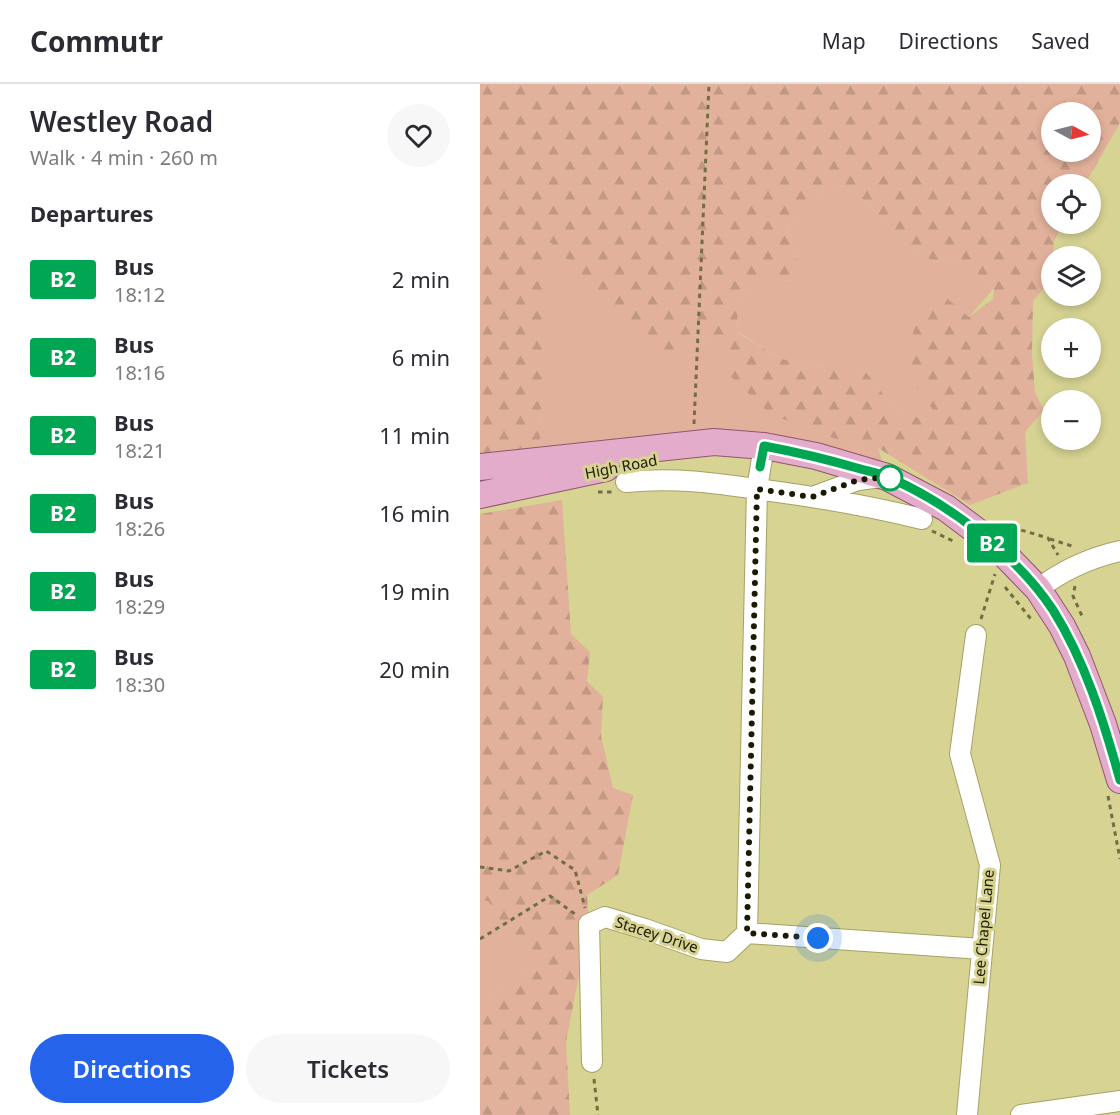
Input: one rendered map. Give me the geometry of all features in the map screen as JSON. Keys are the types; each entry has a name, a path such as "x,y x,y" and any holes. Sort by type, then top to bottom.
{"main road":[{"name":"High Road","path":"480,467 714,442 764,446 816,456 887,477 946,508 1007,556 1038,589 1062,626 1077,656 1103,724 1113,784"},
{"name":"High Road","path":"480,495 652,459 764,446"}],"street":[{"path":"764,446 757,489 747,933 982,949"},
{"path":"812,497 858,480 887,477"},
{"path":"626,482 653,479 707,481 867,506 922,519"},
{"path":"1038,589 1077,565 1120,551"},
{"name":"Lee Chapel Lane","path":"967,1115 990,865 960,754 976,635"},
{"name":"Stacey Drive","path":"589,924 605,917 701,949 727,952 747,933"},
{"path":"589,924 592,1062"},
{"path":"1021,1115 1120,1101"}],"path":[{"path":"693,444 709,84"},
{"path":"998,523 1048,538 1058,555"},
{"path":"976,635 995,574 1032,620"},
{"path":"1076,585 1073,596 1085,623"},
{"path":"1113,784 1120,859"},
{"path":"480,867 509,871 546,851 575,870 589,924"},
{"path":"480,939 549,896 589,924"},
{"path":"592,1062 598,1115"}],"green space":[{"path":"480,84 1120,84 1120,123 1101,156 1101,102 1041,102 1041,162 1098,162 1091,174 1041,174 1041,234 1058,234 1054,246 1041,246 1041,291 1033,301 1032,353 1035,393 1041,404 1041,413 1025,432 1028,483 970,505 878,448 824,436 769,413 726,372 725,350 707,337 691,335 668,363 548,240 539,460 480,467","holes":["842,186 864,200 907,246 935,262 957,259 994,288 993,299 969,317 944,296 914,322 909,376 943,424 897,412 865,371 828,368 782,359 738,333 737,304 761,282 798,280 815,264 797,259 787,228 812,199"]},
{"path":"842,186 864,200 907,246 935,262 957,259 994,288 969,317 909,376 944,425 897,412 865,371 828,368 782,359 738,332 737,304 761,282 798,280 814,264 797,259 787,228 812,199"},
{"path":"547,239 668,362 691,335 707,337 824,436 878,448 887,477 764,446 539,460"},
{"path":"562,500 571,634 590,652 587,681 603,697 601,736 613,788 633,795 618,875 587,895 589,924 566,1042 570,1115 480,1115 480,1004 530,967 488,901 480,900 480,514"},
{"path":"480,900 488,900 530,967 480,1004"}],"bus line":[{"name":"B2","path":"760,467 764,446 816,456 887,477 946,508 991,542 1038,589 1062,626 1095,700 1120,780"}],"route":[{"path":"818,938 747,933 757,489 812,497 858,480 890,478"}]}
